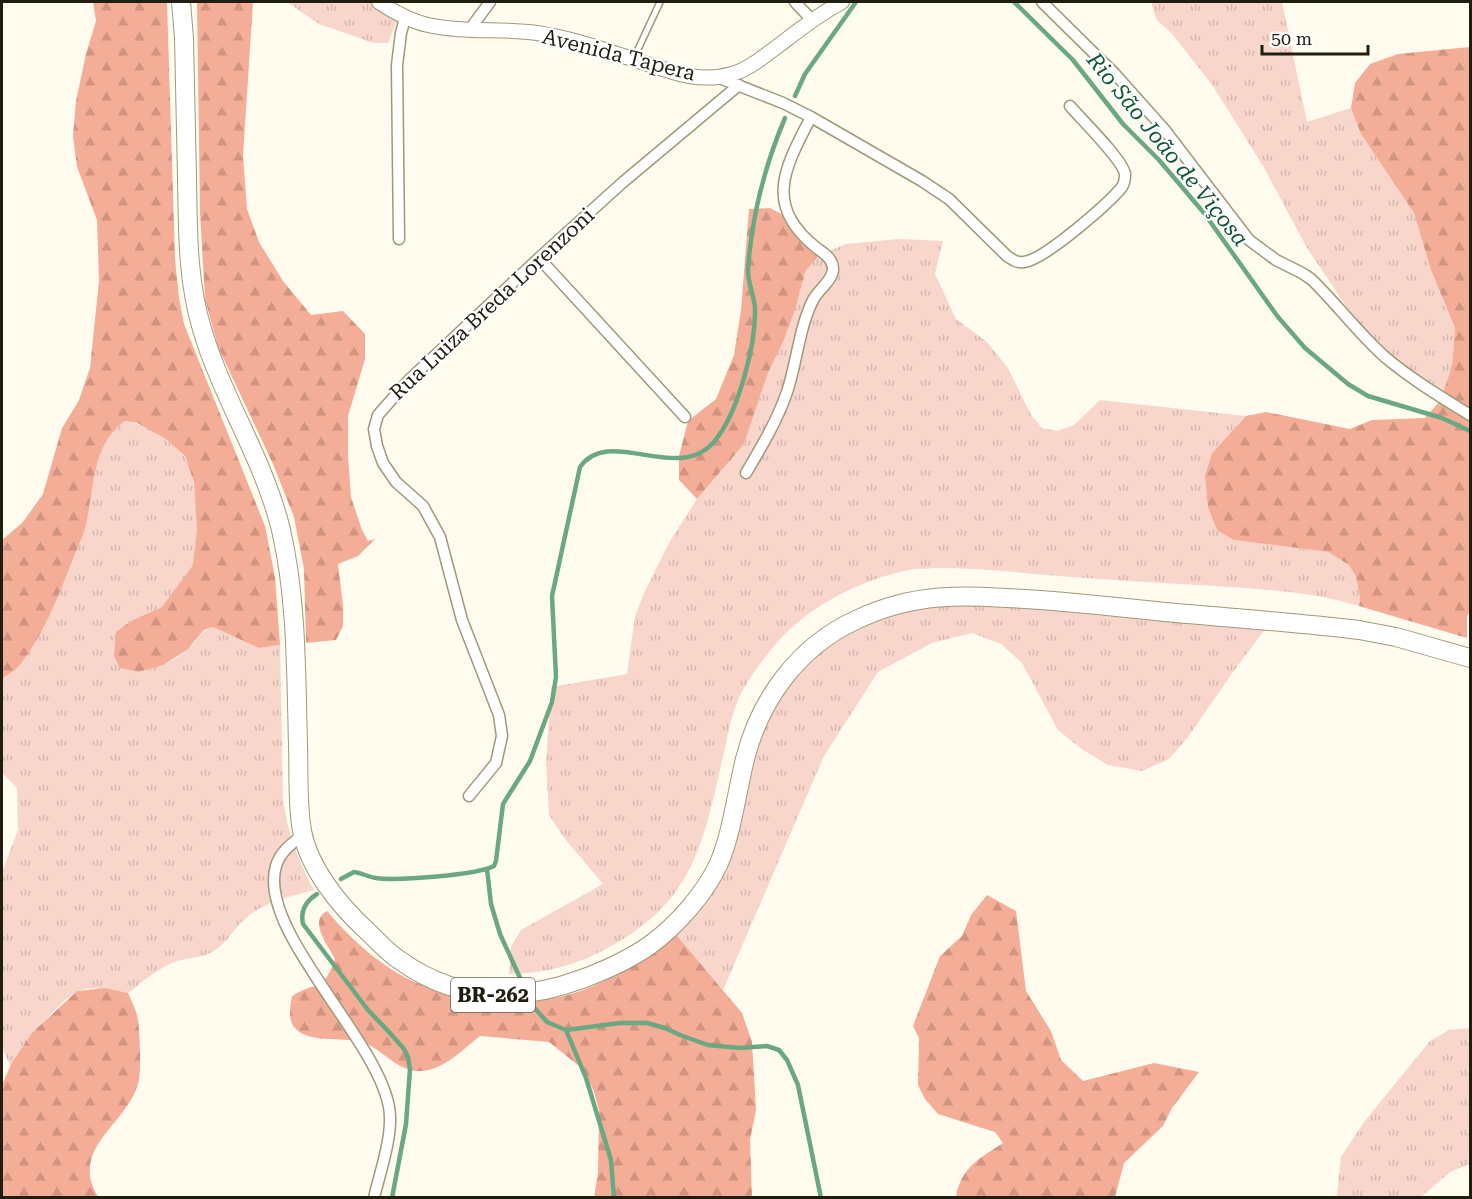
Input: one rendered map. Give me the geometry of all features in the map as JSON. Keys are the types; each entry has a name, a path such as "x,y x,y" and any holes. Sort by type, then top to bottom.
{"highway":[{"name":"BR-262","path":"181,2 190,272 201,327 215,367 269,492 281,532 290,586 295,648 299,796 303,836 318,870 347,912 397,958 425,975 452,988 483,995 511,995 542,991 613,967 647,948 673,926 697,898 718,864 733,814 747,751 768,701 783,677 804,653 832,633 856,619 887,608 924,598 953,595 1066,602 1359,630 1470,658"}],"street":[{"name":"Avenida Tapera","path":"379,2 405,18 443,28 538,33 695,77 734,74 753,64 812,20 842,2"},
{"path":"470,29 490,2"},
{"path":"795,2 812,20"},
{"path":"1042,2 1115,74 1164,129 1249,240 1276,260 1311,279 1384,356 1402,371 1470,414"},
{"path":"399,239 397,65 405,18"},
{"path":"717,77 812,117 903,169 949,199 1007,256 1015,262 1023,263 1044,255 1056,247 1122,187 1124,181 1122,166 1070,106"},
{"name":"Rua Luiza Breda Lorenzoni","path":"469,796 495,763 502,736 499,715 462,620 440,537 423,506 396,482 383,464 374,429 378,415 402,387 539,258 622,183 739,86"},
{"path":"746,473 775,423 787,391 813,300 832,274 830,258 811,243 790,218 782,192 793,155 812,117"},
{"path":"539,258 685,417"},
{"path":"303,836 285,849 274,873 279,908 292,938 356,1036 386,1094 390,1117 374,1197"}],"lane":[{"path":"634,60 660,2"}],"green space":[{"path":"93,2 167,2 175,259 179,298 184,324 265,526 275,577 280,645 259,648 213,627 204,630 187,650 163,665 139,672 120,668 114,656 116,632 131,621 162,607 193,565 197,530 194,482 185,456 166,439 137,423 125,421 105,443 96,470 85,529 50,614 29,653 20,665 2,679 2,540 23,522 43,494 62,428 79,400 90,368 99,281 97,220 77,167 73,136 76,101 96,21"},
{"path":"197,2 253,2 243,156 247,209 259,242 283,281 311,315 343,311 365,334 365,359 348,416 348,456 351,497 368,541 375,539 358,556 338,564 343,626 336,640 306,643 304,569 294,517 273,464 218,347 205,299 200,213"},
{"path":"287,2 374,2 398,18 388,43 374,43 319,24"},
{"path":"1151,2 1282,2 1307,122 1351,108 1361,134 1414,213 1431,270 1455,328 1452,367 1444,391 1386,354 1362,330 1307,248 1263,166 1213,86 1173,35 1156,19"},
{"path":"1470,47 1470,611 1467,617 1467,638 1359,606 1360,598 1356,577 1349,565 1328,552 1234,540 1217,530 1208,507 1205,476 1212,453 1246,416 1266,412 1350,429 1372,420 1425,418 1440,401 1452,367 1455,328 1431,270 1414,213 1361,134 1351,108 1355,83 1370,64 1398,54"},
{"path":"770,208 791,219 818,256 805,272 796,307 784,340 768,373 744,444 697,499 679,480 679,456 688,421 716,399 734,355 741,310 749,209"},
{"path":"899,239 943,241 935,274 956,319 987,342 1008,368 1031,415 1042,428 1057,431 1074,425 1100,400 1246,416 1212,453 1234,540 1328,552 1349,565 1356,577 1360,598 1359,606 1324,597 1270,590 967,568 912,569 872,580 836,597 803,618 775,645 746,684 731,721 702,840 680,885 665,905 645,924 620,941 580,961 539,972 509,974 511,947 521,930 603,884 565,839 549,815 546,764 551,687 627,674 635,616 645,591 670,541 697,499 744,444 768,373 784,340 796,307 805,272 818,256 846,244"},
{"path":"125,421 157,434 184,456 189,465 195,492 197,524 193,564 184,580 161,608 131,621 139,672 171,661 213,627 259,648 280,645 283,800 294,846 314,890 278,900 253,912 214,951 165,967 128,993 97,988 84,989 71,995 21,1048 10,1066 2,1047 2,872 18,830 17,788 2,773 2,679 20,665 29,653 50,614 85,529 99,456 113,432"},
{"path":"888,602 1277,614 1188,737 1169,759 1142,771 1108,765 1083,750 1058,730 1022,663 1001,644 972,633 932,643 878,672 824,756 723,990 674,932 697,904 756,725 783,676"},
{"path":"987,895 1016,911 1026,991 1051,1031 1061,1060 1083,1081 1154,1063 1199,1072 1172,1108 1163,1126 1124,1163 1115,1197 956,1197 962,1178 973,1164 1003,1143 995,1132 938,1114 925,1099 918,1085 919,1038 913,1026 940,956 962,936 971,915"},
{"path":"327,911 376,959 421,985 448,992 524,1000 557,997 594,986 628,967 674,932 742,1013 752,1042 756,1110 750,1140 752,1197 594,1197 598,1173 599,1110 594,1092 584,1070 549,1042 480,1036 438,1067 414,1071 399,1065 365,1043 312,1037 297,1030 290,1019 292,996 323,981 335,959 319,927 322,915"},
{"path":"105,988 128,993 138,1020 140,1067 139,1080 133,1096 95,1149 90,1164 91,1179 98,1197 2,1197 2,1085 12,1062 32,1033 77,991"},
{"path":"1470,1028 1470,1164 1450,1172 1421,1197 1337,1197 1341,1157 1364,1122 1430,1041 1449,1030"}],"waterway":[{"path":"795,96 805,74 856,2"},
{"name":"Rio São João de Viçosa","path":"1014,2 1073,60 1123,124 1159,160 1204,213 1278,317 1305,348 1348,384 1368,396 1442,418 1470,431"},
{"path":"341,879 354,872 376,878 401,879 455,875 494,866 503,804 530,761 552,702 556,677 552,596 580,467 593,455 609,451 685,458 702,452 717,438 725,426 745,376 753,339 755,308 748,273 756,210 771,154 785,118"},
{"path":"487,869 491,904 500,934 521,980"},
{"path":"317,894 305,906 302,914 303,924 368,1010 404,1049 408,1057 410,1069 406,1124 392,1198"},
{"path":"531,1004 547,1022 566,1030 620,1023 647,1023 708,1045 740,1048 767,1046 779,1050 787,1060 798,1085 821,1198"},
{"path":"566,1030 586,1078 611,1160 614,1198"}]}
